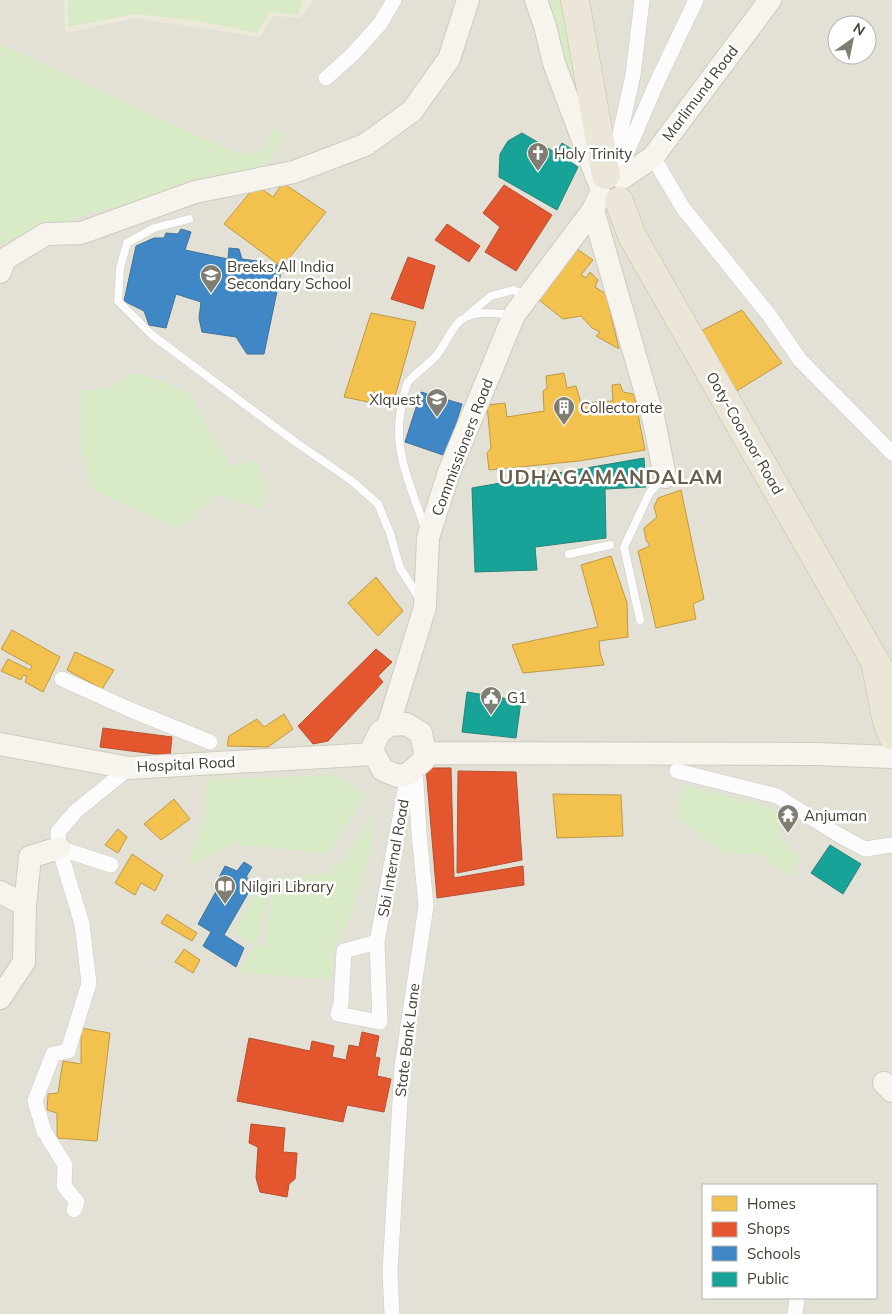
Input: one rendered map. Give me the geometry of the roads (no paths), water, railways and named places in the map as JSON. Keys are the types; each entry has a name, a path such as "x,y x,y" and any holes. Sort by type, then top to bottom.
{"highway":[{"name":"Ooty-Coonoor Road","path":"575,0 608,186 632,236 876,663 892,686"},
{"name":"Ooty-Coonoor Road","path":"876,663 886,718 892,735"}],"street":[{"path":"326,78 352,55 380,24 394,0"},
{"path":"0,272 5,259 46,234 81,233 195,192 294,172 365,145 412,111 449,59 468,0"},
{"path":"536,0 545,26 554,63 608,186 665,478"},
{"path":"608,186 633,75 642,0"},
{"path":"608,186 696,0"},
{"name":"Marlimund Road","path":"608,186 653,157 770,0"},
{"path":"653,157 684,208 769,315 800,360 892,453"},
{"name":"Commissioners Road","path":"390,725 425,607 428,538 449,472 514,315 608,186"},
{"path":"62,679 210,742"},
{"path":"416,765 421,734 406,724 390,725 380,732 373,746 374,754 379,766 383,770 398,776 416,765 816,754 892,757"},
{"name":"Hospital Road","path":"0,744 129,768 374,754"},
{"name":"Sbi Internal Road","path":"377,942 344,951 341,1004 338,1014 380,1022 377,942 416,765"},
{"name":"State Bank Lane","path":"392,1314 390,1271 402,1067 426,906 419,833 416,765"},
{"path":"74,1210 77,1202 64,1186 65,1165 44,1131 35,1101 53,1054 68,1051 89,983 82,924 59,848 58,832 76,811 129,768"},
{"path":"677,771 777,796 865,849 892,845"},
{"path":"0,998 24,962 25,905 30,857 59,848 111,865"},
{"path":"0,892 25,905"},
{"path":"795,1314 798,1299"}],"lane":[{"path":"189,218 154,228 127,243 120,268 118,301 152,335 294,441 352,481 378,504 390,533 400,568 425,607"},
{"path":"428,538 404,468 398,440 400,413 407,383 436,356 457,324 491,296 513,290 528,296"},
{"path":"464,318 482,313 514,315"},
{"path":"640,620 624,546 650,492 665,478"},
{"path":"570,554 610,545"}],"place":[{"name":"Holy Trinity","path":"538,172"},
{"name":"Breeks All India Secondary School","path":"211,294"},
{"name":"Xlquest","path":"437,418"},
{"name":"Collectorate","path":"564,426"},
{"name":"G1","path":"491,716"},
{"name":"Anjuman","path":"788,834"},
{"name":"Nilgiri Library","path":"225,905"}],"district":[{"name":"UDHAGAMANDALAM","path":"611,476"}]}
